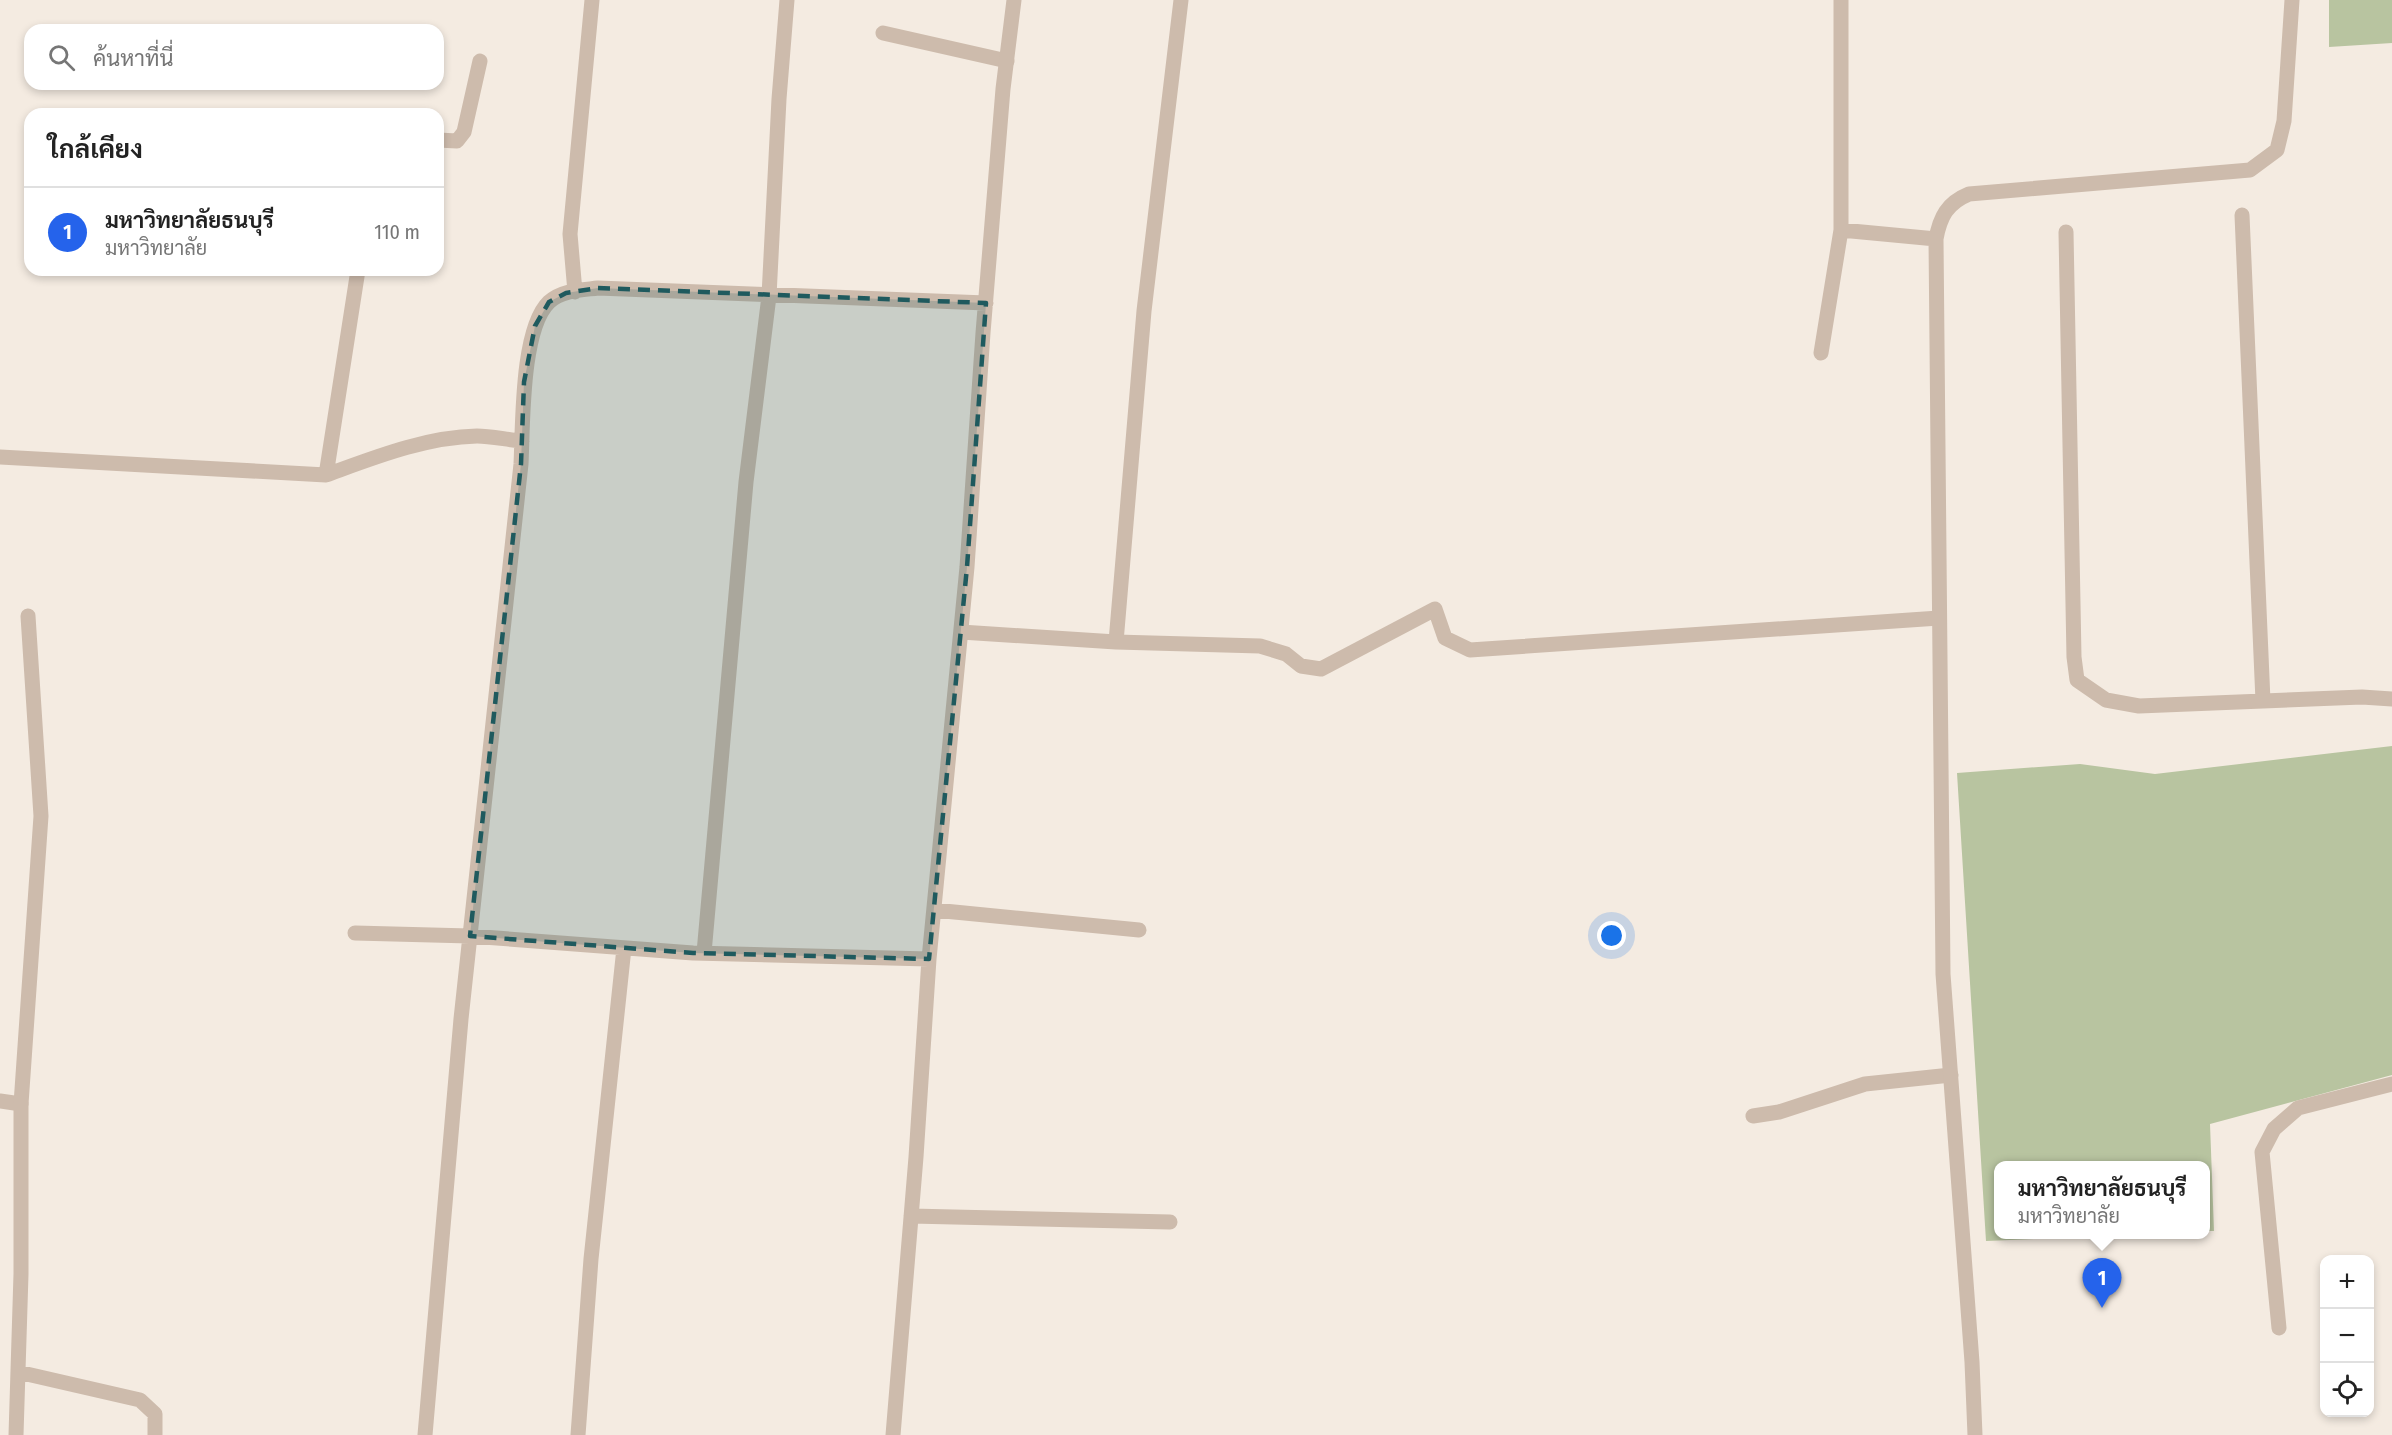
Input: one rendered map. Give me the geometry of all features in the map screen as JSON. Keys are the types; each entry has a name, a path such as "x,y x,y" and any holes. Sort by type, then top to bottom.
{"street":[{"path":"574,292 570,234 592,0"},
{"path":"704,954 746,482 770,296 779,99 787,0"},
{"path":"893,1435 929,959 961,632 986,303 1014,0"},
{"path":"1116,642 1144,311 1181,0"},
{"path":"1821,353 1841,230 1841,0"},
{"path":"1975,1435 1972,1362 1943,974 1936,239 1939,222 1947,208 1956,199 1969,194 2250,170 2277,150 2284,121 2292,0"},
{"path":"883,33 1007,61"},
{"path":"444,140 457,141 464,132 480,61"},
{"path":"2241,216 2263,701"},
{"path":"1841,230 1936,239"},
{"path":"2066,231 2074,657 2078,680 2106,700 2139,706 2362,697 2392,699"},
{"path":"326,475 357,276"},
{"path":"425,1435 461,1019 522,441 524,382 535,326 549,302 566,292 598,288 986,303"},
{"path":"0,457 326,475 429,442 477,436 522,441"},
{"path":"961,632 1116,642 1260,646 1286,654 1301,666 1321,669 1435,609 1445,638 1470,650 1939,618"},
{"path":"16,1435 21,1274 21,1104 41,816 28,616"},
{"path":"934,910 1139,930"},
{"path":"355,933 470,936 704,954 929,959"},
{"path":"578,1435 591,1259 624,948"},
{"path":"1753,1116 1779,1112 1865,1084 1951,1076"},
{"path":"2279,1328 2262,1152 2274,1129 2298,1108 2392,1083"},
{"path":"0,1101 21,1104"},
{"path":"911,1216 1170,1221"},
{"path":"18,1372 140,1400 155,1414 155,1435"}],"highlighted area":[{"path":"598,288 986,303 967,567 929,959 693,953 470,936 521,464 524,382 535,326 549,302 566,293"}],"green space":[{"path":"2329,0 2392,0 2392,43 2329,47"},
{"path":"2392,746 2392,1075 2210,1124 2214,1231 2210,1231 2210,1161 1994,1161 1994,1239 2033,1239 1986,1241 1957,773 2080,764 2155,774"}],"place":[{"name":"มหาวิทยาลัยธนบุรี","path":"2102,1308"}]}
